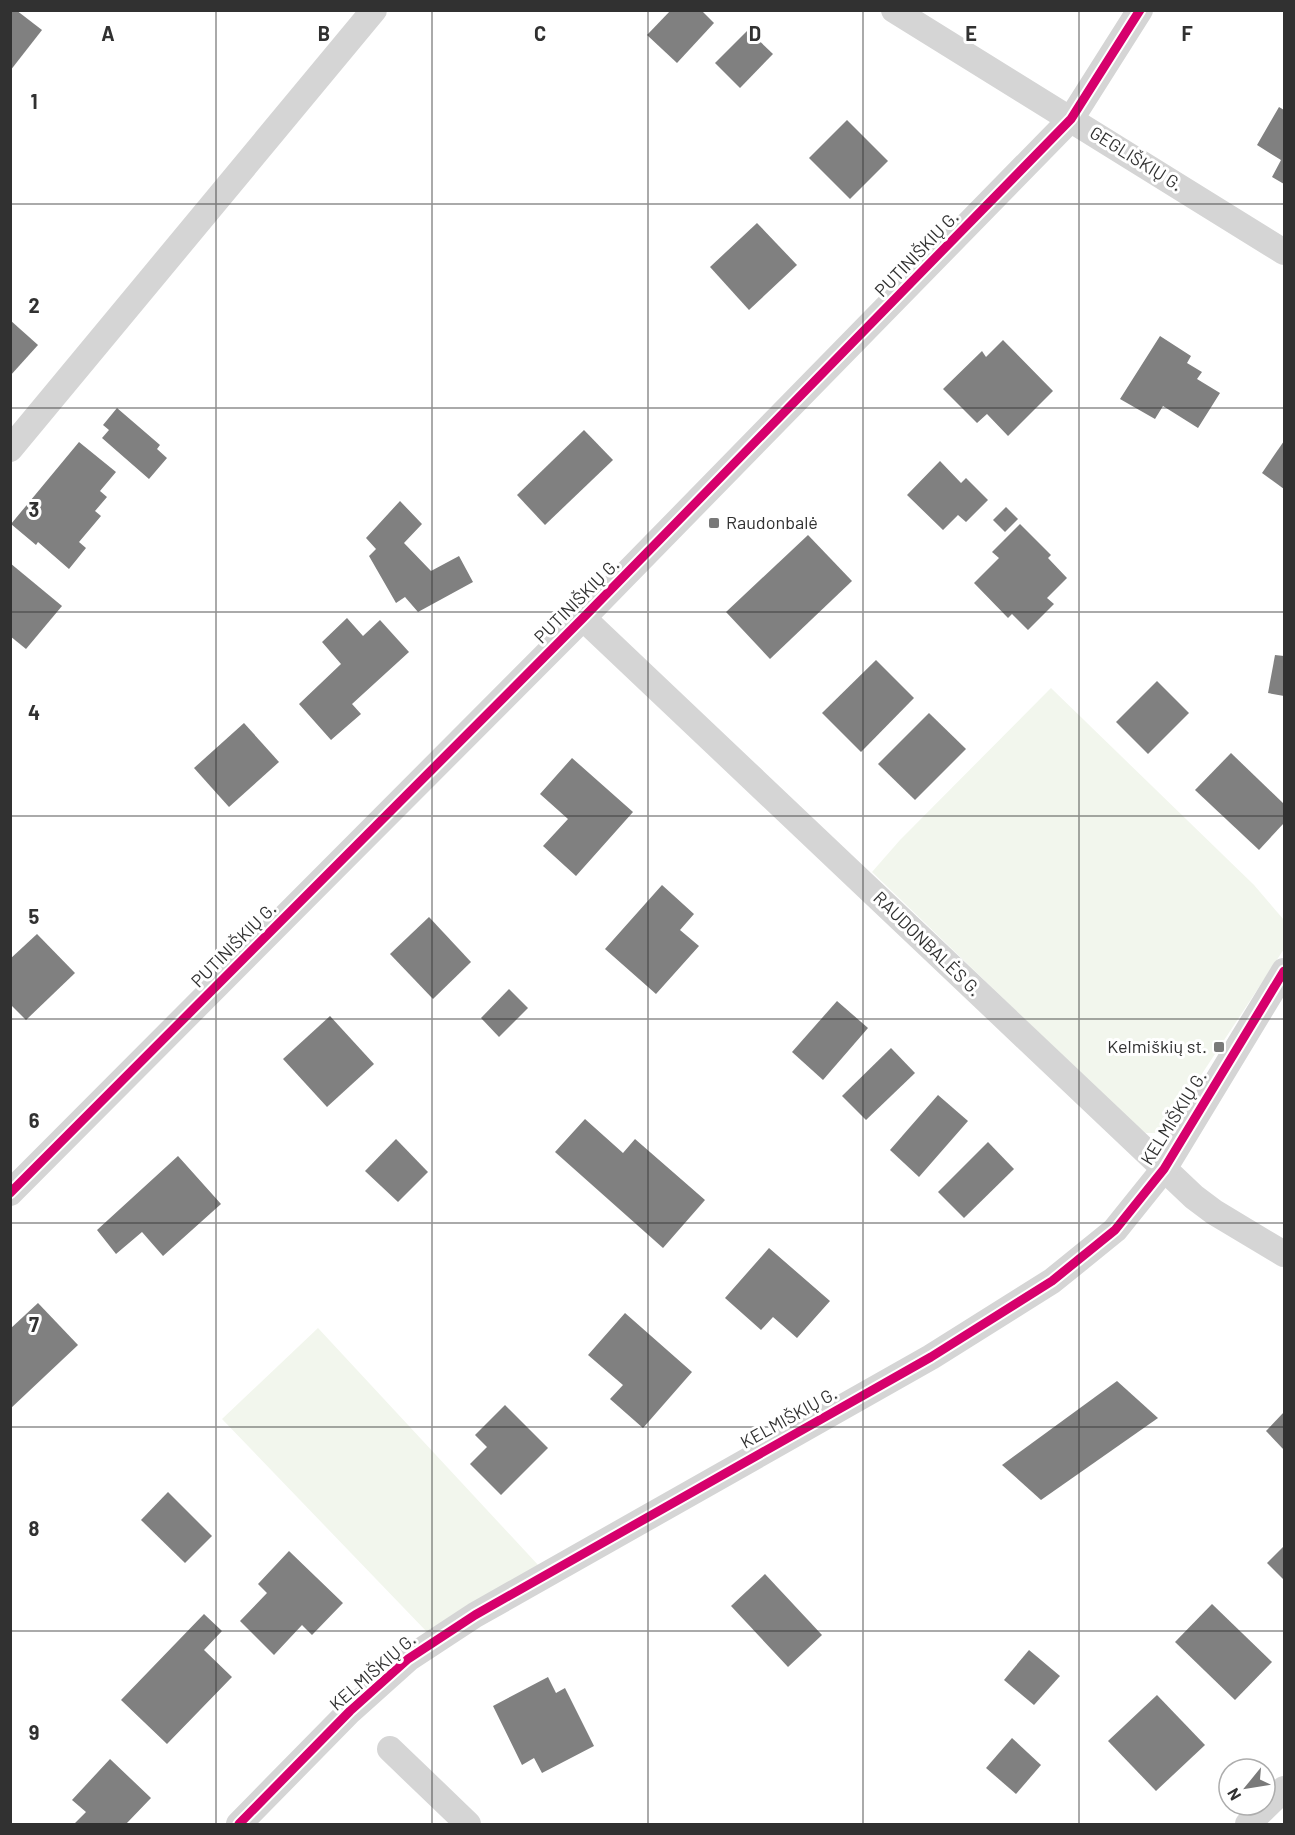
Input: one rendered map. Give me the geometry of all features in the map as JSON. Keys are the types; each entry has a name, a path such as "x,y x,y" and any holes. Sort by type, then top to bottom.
{"street":[{"path":"10,449 374,10"},
{"name":"GEGLIŠKIŲ G.","path":"894,10 1284,252"},
{"name":"PUTINIŠKIŲ G.","path":"10,1193 583,618 1071,119 1140,10"},
{"name":"RAUDONBALĖS G.","path":"583,618 1194,1197 1214,1212 1284,1254"},
{"name":"KELMIŠKIŲ G.","path":"239,1824 350,1711 408,1659 475,1615 931,1357 1052,1281 1115,1230 1164,1169 1284,971"},
{"path":"390,1749 468,1824"},
{"path":"1248,1824 1284,1789"}],"shaded area":[{"path":"1051,688 1254,885 1284,920 1284,949 1169,1124 1159,1133 1146,1133 1136,1126 872,872 900,840"},
{"path":"318,1328 539,1566 427,1632 222,1419"}],"building":[{"path":"10,10 16,10 42,30 10,71"},
{"path":"671,10 701,10 714,23 677,63 647,35"},
{"path":"748,30 773,54 740,88 715,63"},
{"path":"1279,107 1284,110 1284,184 1272,177 1281,160 1257,145"},
{"path":"847,120 888,161 850,199 809,158"},
{"path":"757,223 797,265 749,310 710,267"},
{"path":"10,320 38,345 10,376"},
{"path":"1160,336 1191,356 1187,363 1202,372 1197,379 1220,393 1198,428 1163,406 1155,419 1120,399"},
{"path":"1003,340 1053,391 1008,436 987,414 977,423 943,389 982,351 986,357"},
{"path":"117,408 160,445 157,449 167,458 149,479 102,438 109,430 103,425"},
{"path":"584,430 613,460 545,525 517,495"},
{"path":"1284,441 1284,489 1262,473"},
{"path":"79,442 116,472 100,491 107,497 95,511 101,516 79,542 86,548 69,569 38,542 36,545 11,524"},
{"path":"940,461 961,483 966,478 988,500 966,522 958,515 943,530 907,495"},
{"path":"400,501 422,524 404,543 431,571 459,556 473,582 418,612 405,597 396,603 369,556 376,549 366,538"},
{"path":"1006,507 1018,519 1005,532 993,520"},
{"path":"1020,524 1051,555 1048,558 1067,578 1047,598 1054,604 1028,630 1012,614 1008,618 974,583 999,558 992,552"},
{"path":"808,535 852,581 770,659 726,612"},
{"path":"10,563 62,606 26,649 10,636"},
{"path":"347,618 363,636 380,620 409,652 352,704 361,714 331,740 299,704 341,664 322,642"},
{"path":"1275,655 1284,656 1284,696 1268,693"},
{"path":"876,660 914,698 861,752 822,713"},
{"path":"1157,681 1189,713 1148,754 1116,722"},
{"path":"929,713 966,749 915,800 878,764"},
{"path":"244,723 279,762 229,807 194,768"},
{"path":"1231,753 1284,804 1284,823 1259,850 1195,790"},
{"path":"572,758 633,812 576,876 543,846 568,819 540,794"},
{"path":"662,885 694,914 680,930 699,946 656,994 605,949"},
{"path":"429,917 471,962 433,999 390,954"},
{"path":"37,934 75,973 26,1020 10,1004 10,959"},
{"path":"509,989 528,1008 499,1037 481,1018"},
{"path":"837,1001 868,1028 823,1080 792,1052"},
{"path":"330,1016 374,1064 327,1107 283,1059"},
{"path":"891,1048 915,1073 866,1120 842,1096"},
{"path":"938,1095 968,1121 919,1177 890,1150"},
{"path":"585,1119 623,1153 635,1139 705,1200 663,1248 555,1152"},
{"path":"396,1139 428,1172 398,1202 365,1171"},
{"path":"988,1142 1014,1169 964,1218 938,1192"},
{"path":"178,1156 221,1204 163,1256 142,1232 116,1254 97,1230"},
{"path":"769,1248 830,1301 797,1338 773,1317 761,1330 725,1298"},
{"path":"38,1303 78,1345 10,1409 10,1329"},
{"path":"625,1313 692,1372 643,1428 610,1399 623,1385 588,1355"},
{"path":"1117,1381 1158,1418 1041,1500 1002,1465"},
{"path":"505,1405 548,1448 501,1495 470,1464 487,1447 475,1435"},
{"path":"1284,1412 1284,1450 1266,1431"},
{"path":"168,1492 212,1536 185,1563 141,1520"},
{"path":"1284,1546 1284,1580 1267,1563"},
{"path":"289,1551 343,1603 312,1635 302,1625 274,1655 240,1621 267,1593 258,1584"},
{"path":"765,1574 822,1635 788,1667 731,1606"},
{"path":"1212,1604 1272,1662 1235,1700 1175,1642"},
{"path":"204,1614 222,1631 204,1650 232,1677 167,1744 121,1700"},
{"path":"1029,1650 1060,1676 1034,1705 1004,1680"},
{"path":"548,1677 556,1693 565,1688 594,1746 542,1773 534,1758 522,1765 493,1706"},
{"path":"1157,1695 1205,1745 1156,1791 1108,1741"},
{"path":"1012,1738 1041,1765 1016,1794 986,1768"},
{"path":"110,1759 151,1798 126,1824 74,1824 86,1812 72,1800"}],"cycle path":[{"path":"10,1193 583,618 1071,119 1140,10"},
{"path":"239,1824 350,1711 408,1659 475,1615 931,1357 1052,1281 1115,1230 1164,1169 1284,971"}],"place":[{"name":"Raudonbalė","path":"714,523"},
{"name":"Kelmiškių st.","path":"1219,1047"}]}
